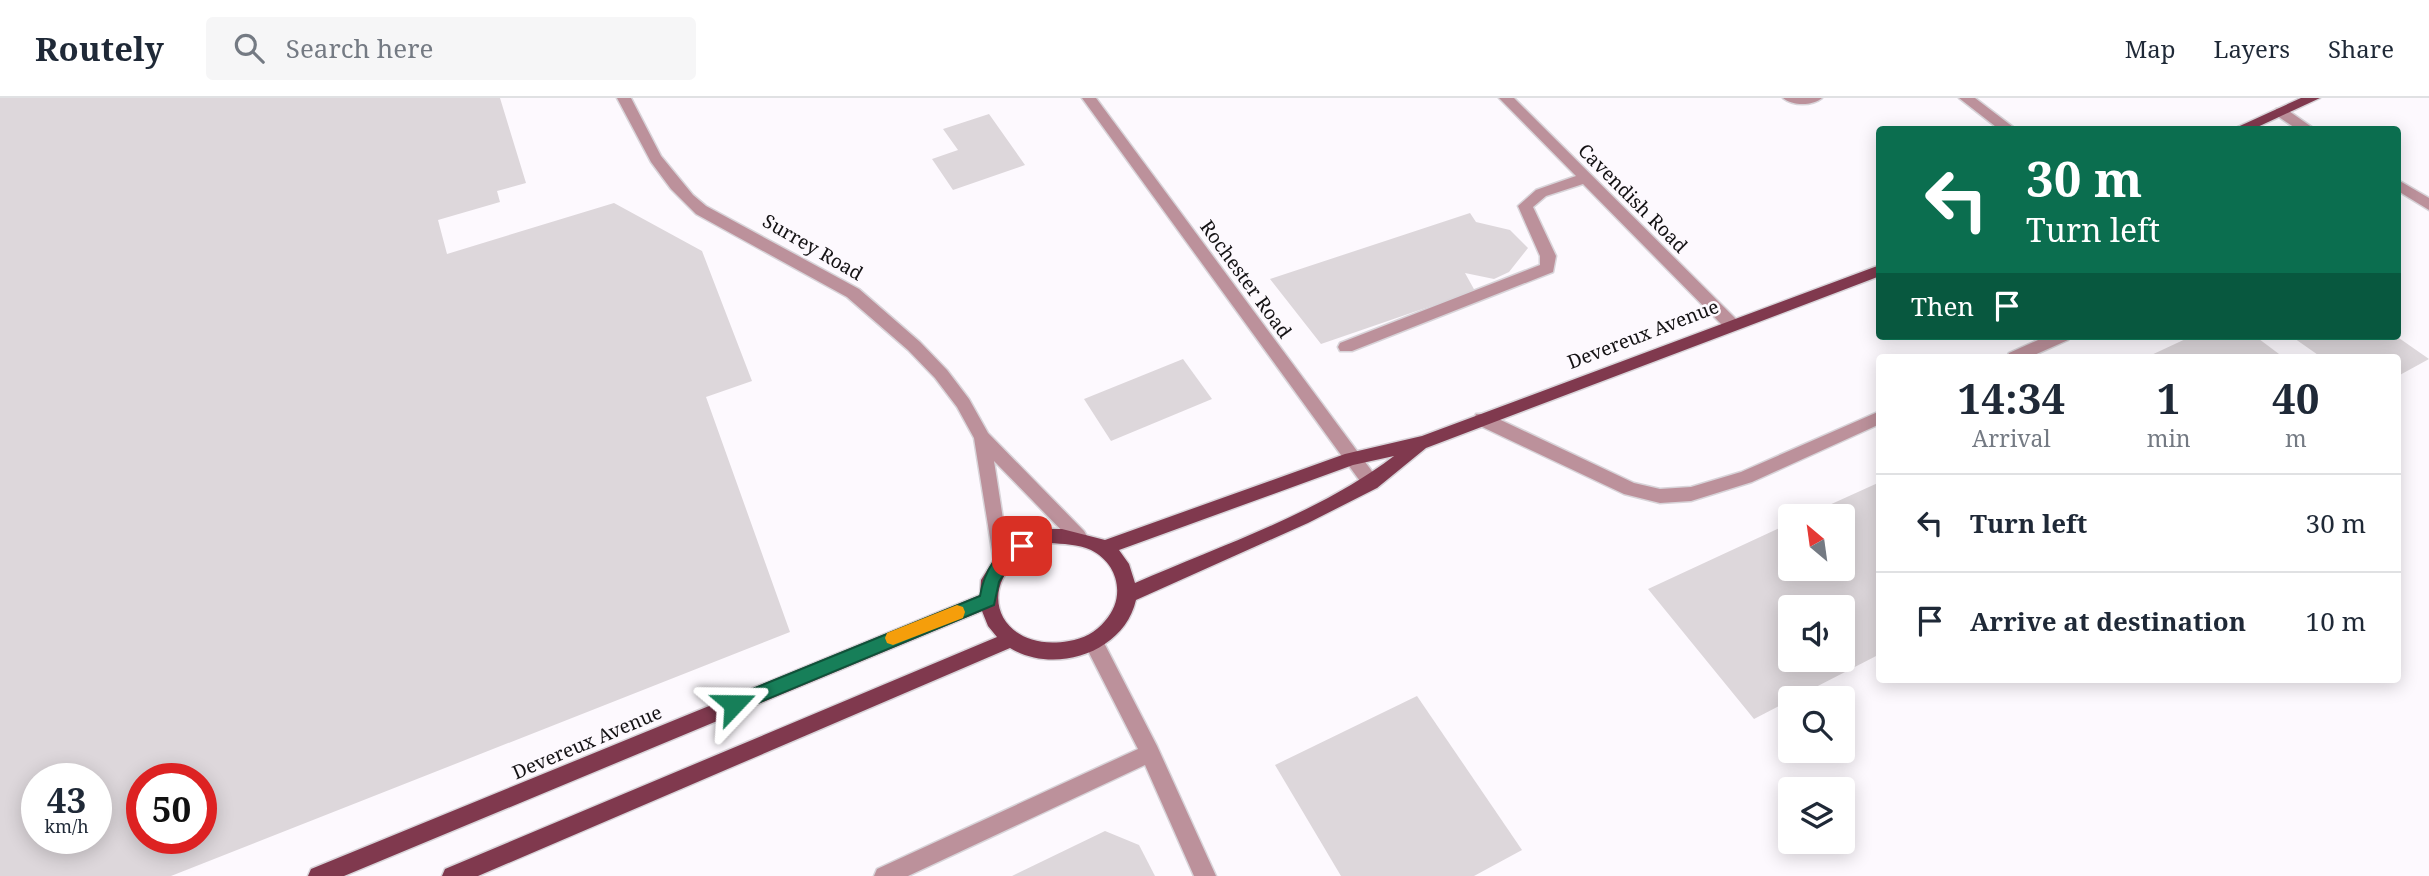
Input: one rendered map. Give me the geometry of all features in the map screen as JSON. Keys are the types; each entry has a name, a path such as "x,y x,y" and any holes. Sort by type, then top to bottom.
{"main road":[{"path":"2247,126 2313,98"},
{"name":"Devereux Avenue","path":"1106,547 1351,459 1424,442 1876,271"},
{"name":"Devereux Avenue","path":"1128,595 1303,518 1371,483 1424,442"},
{"path":"1049,536 1077,536 1106,547 1124,568 1128,595 1123,613 1111,630 1094,643 1065,653 1035,652 1009,640 993,622 988,600 991,581 1001,564 1022,546 1049,536"},
{"name":"Devereux Avenue","path":"319,876 988,600"},
{"path":"453,876 1009,640"}],"street":[{"name":"Surrey Road","path":"624,98 637,128 665,174 684,196 701,210 853,293 914,346 941,374 963,403 982,438 1077,536"},
{"name":"Rochester Road","path":"1089,98 1371,483"},
{"name":"Cavendish Road","path":"1506,98 1732,325"},
{"path":"1790,98 1815,98"},
{"path":"1966,98 2004,126"},
{"path":"2281,111 2303,126"},
{"path":"1346,347 1548,268 1548,256 1525,206 1541,193 1586,178"},
{"path":"2401,187 2429,205"},
{"path":"2022,354 2053,340"},
{"path":"1482,419 1630,489 1660,496 1691,494 1746,477 1876,419"},
{"name":"Surrey Road","path":"982,438 1001,564"},
{"path":"1094,643 1150,753 1205,876"},
{"path":"885,876 1150,753"}],"building":[{"path":"0,98 500,98 526,183 497,191 500,202 438,220 447,254 614,203 702,251 752,381 706,397 790,632 171,876 0,876"},
{"path":"989,114 1025,165 953,190 932,159 958,150 943,129"},
{"path":"1470,213 1476,222 1510,230 1528,248 1509,272 1494,279 1465,273 1475,291 1321,344 1270,279"},
{"path":"2401,339 2429,359 2401,374 2401,354 2317,354 2297,340"},
{"path":"2183,340 2260,340 2279,354 2153,354"},
{"path":"1183,359 1212,399 1111,441 1084,399"},
{"path":"1876,484 1876,656 1855,667 1855,595 1778,595 1778,672 1845,672 1818,686 1778,686 1778,707 1754,719 1648,589 1778,529 1778,581 1855,581 1855,504 1831,504"},
{"path":"1417,696 1522,850 1474,876 1341,876 1275,765"},
{"path":"1105,831 1139,845 1155,876 1012,876"}],"slow traffic":[{"path":"893,638 957,612"}],"route":[{"path":"734,704 988,600 991,581 1001,564 1022,546"}]}
